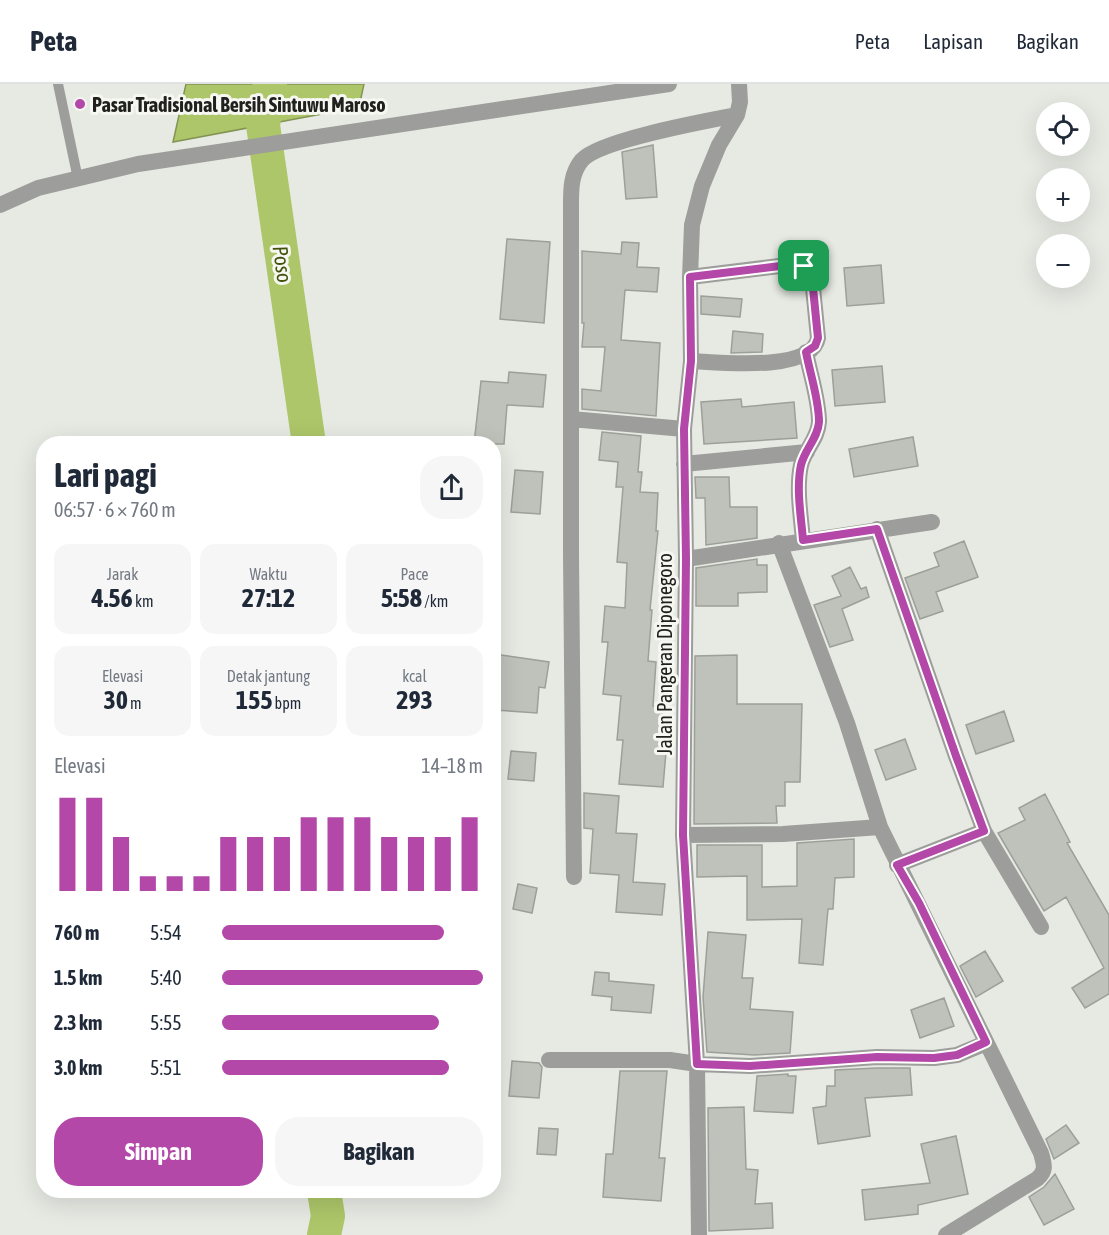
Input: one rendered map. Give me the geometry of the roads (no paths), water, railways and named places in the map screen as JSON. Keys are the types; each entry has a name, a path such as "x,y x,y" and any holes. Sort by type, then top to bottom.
{"street":[{"path":"0,206 38,188 138,164 669,84"},
{"name":"Jalan Pangeran Diponegoro","path":"699,1235 697,1064 683,835 686,559 684,429 691,361 692,225 702,186 719,144 737,115 740,102 739,84"},
{"path":"574,877 571,189 576,169 586,156 593,152 647,134 737,115"},
{"path":"690,277 796,264 804,266 810,271 812,278 818,338 815,346 790,361 771,363 691,361"},
{"path":"803,540 799,490 801,465 813,443 819,424 806,352"},
{"path":"571,419 684,429"},
{"path":"684,464 807,452"},
{"path":"686,559 779,543 932,522"},
{"path":"877,529 984,831 1041,927"},
{"path":"779,543 847,723 880,827 1041,1153 1045,1171 1041,1177 946,1235"},
{"path":"683,835 783,834 880,827"},
{"path":"897,865 984,831"},
{"path":"549,1060 669,1060 697,1064 750,1066 877,1057 934,1058 957,1055 986,1042"}],"lane":[{"path":"58,84 78,179"}],"waterway":[{"name":"Poso","path":"270,84 263,125 308,436"},
{"name":"Poso","path":"324,1235 328,1216 325,1198"}],"place":[{"name":"Pasar Tradisional Bersih Sintuwu Maroso","path":"80,104"}]}
